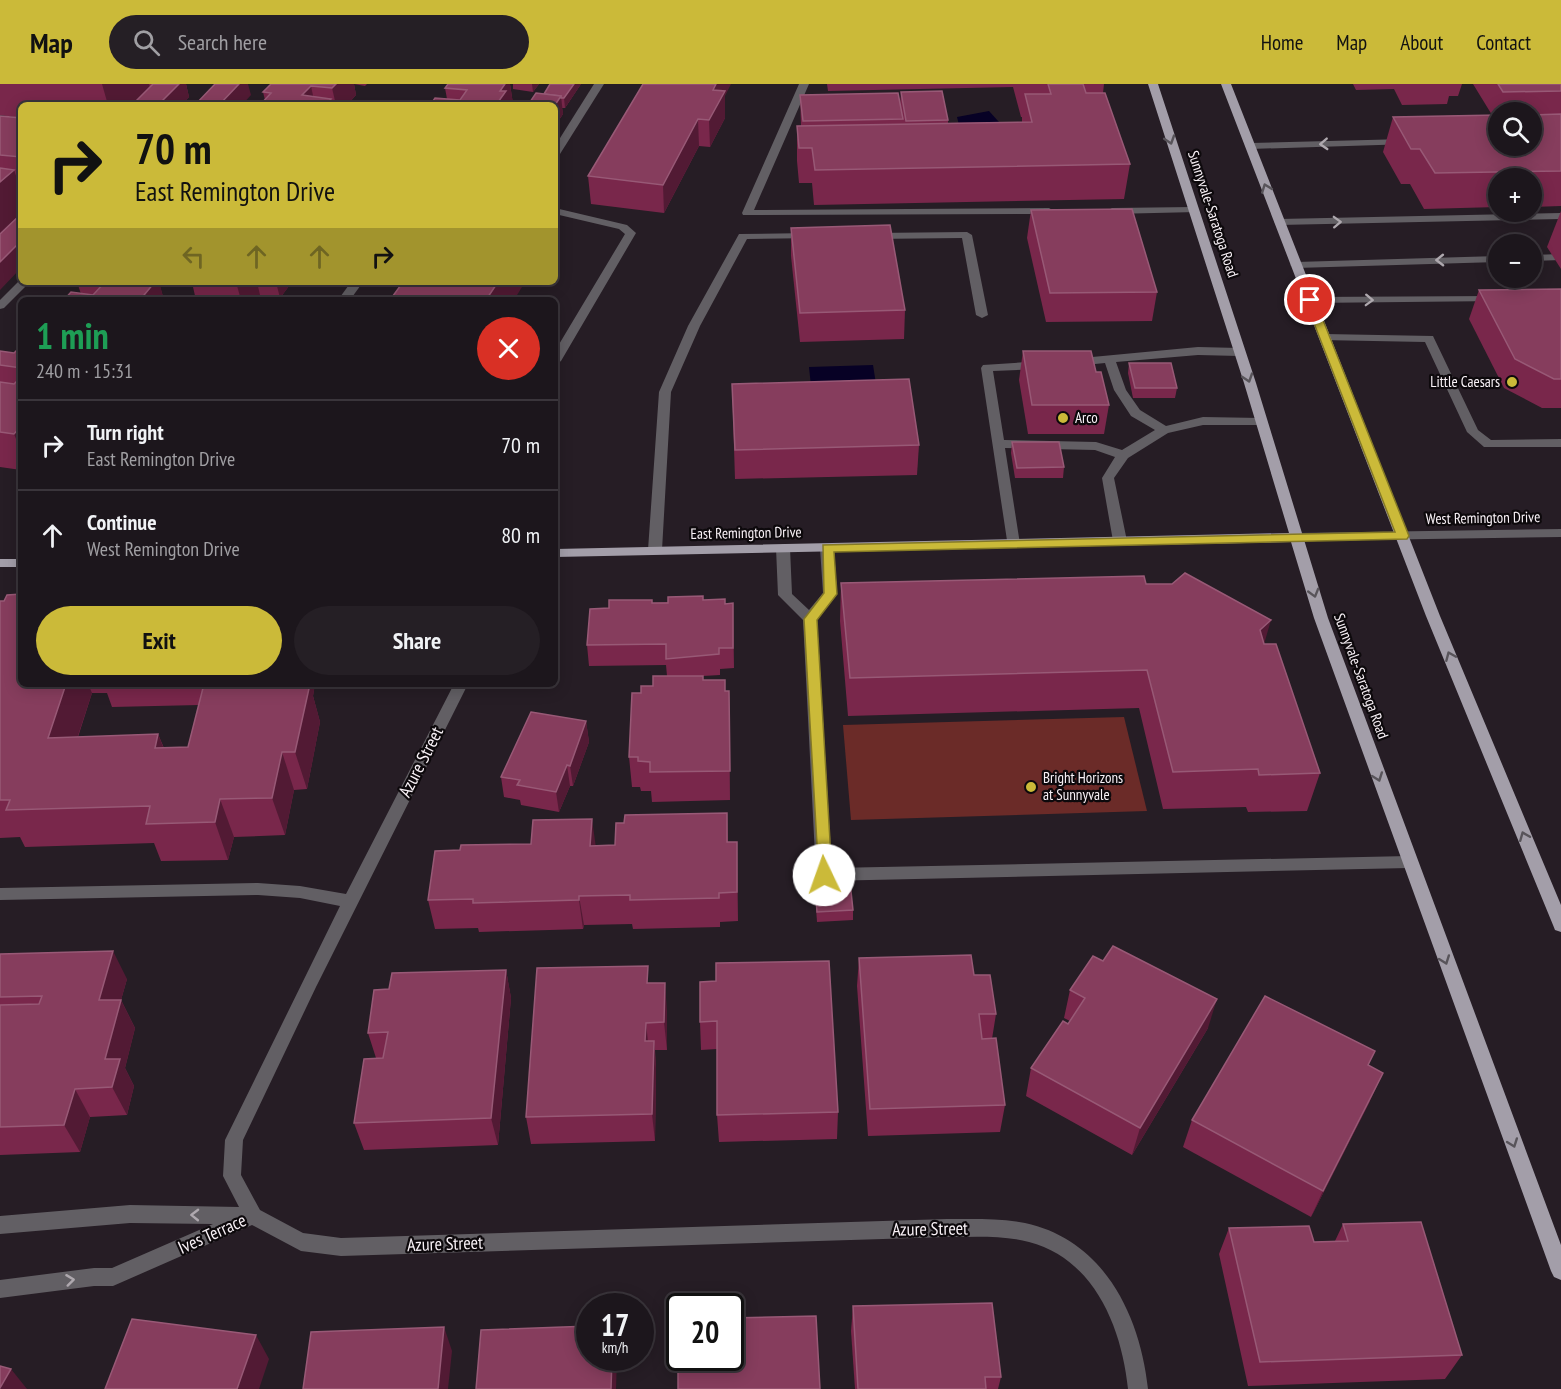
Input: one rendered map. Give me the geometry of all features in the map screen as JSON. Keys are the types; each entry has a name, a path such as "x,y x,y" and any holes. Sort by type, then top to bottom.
{"main road":[{"name":"Sunnyvale-Saratoga Road","path":"1153,84 1298,537 1321,618 1561,1271"},
{"path":"1226,84 1433,616 1561,925"},
{"name":"East Remington Drive","path":"558,552 1298,537"},
{"path":"0,563 18,563"}],"street":[{"path":"558,149 599,84"},
{"path":"804,84 747,213 1066,211"},
{"path":"1250,146 1418,142"},
{"path":"1102,211 1193,210"},
{"path":"558,212 623,227 631,233 558,356"},
{"path":"1279,222 1561,216"},
{"path":"861,236 968,235 982,315"},
{"path":"655,550 665,392 694,326 743,236 826,236"},
{"path":"1542,258 1561,257"},
{"path":"1296,265 1488,258"},
{"path":"0,306 21,285"},
{"path":"1310,300 1504,299"},
{"path":"1325,338 1429,338 1473,432 1488,444 1561,443"},
{"path":"1013,544 987,368 1059,364 1109,357 1239,352"},
{"path":"1109,357 1120,390 1135,413 1164,430"},
{"path":"1120,541 1108,478 1123,454 1164,430 1203,421 1261,422"},
{"path":"997,444 1096,446 1123,454"},
{"name":"West Remington Drive","path":"1298,537 1561,533"},
{"path":"783,548 785,595 810,619"},
{"path":"827,548 830,594 810,619 824,875 1409,862"},
{"name":"Azure Street","path":"459,687 350,901 234,1140 232,1176 253,1216 301,1242 341,1247 947,1228 997,1228 1038,1236 1068,1250 1103,1283 1124,1316 1135,1349 1138,1389"},
{"path":"0,894 258,889 300,892 350,901"},
{"name":"Ives Terrace","path":"0,1225 130,1214 253,1216"},
{"name":"Ives Terrace","path":"0,1289 94,1277 113,1277 253,1216"}],"shaded area":[{"path":"989,111 999,122 961,133 957,117"},
{"path":"873,365 876,384 811,386 809,367"},
{"path":"1124,717 1147,811 851,820 843,725"}],"building":[{"path":"153,84 179,84 161,102 135,102"},
{"path":"215,84 239,84 222,102 198,102"},
{"path":"271,84 336,84 332,88 311,86 302,95 331,99 328,102 263,102 271,93 263,92"},
{"path":"448,84 505,84 500,91 506,91 498,102 432,102 435,98 460,100 467,90 445,88"},
{"path":"550,84 574,84 564,98 561,98 561,96 544,94"},
{"path":"643,84 716,84 713,90 725,91 709,120 698,119 663,185 588,176"},
{"path":"1048,84 1083,84 1086,93 1105,93 1130,164 815,170 812,148 799,148 797,126 1032,122 1025,94 1051,94"},
{"path":"1498,84 1561,84 1561,91 1503,92"},
{"path":"942,91 948,120 906,121 901,92"},
{"path":"536,93 561,96 557,102 530,102"},
{"path":"898,93 903,119 803,121 800,95"},
{"path":"1561,114 1561,171 1542,171 1542,168 1488,168 1488,172 1435,173 1420,149 1411,149 1393,117 1488,115 1488,156 1542,156 1542,115"},
{"path":"0,116 18,118 18,157 0,155"},
{"path":"0,168 14,170 0,182"},
{"path":"1132,209 1157,292 1050,293 1031,210"},
{"path":"18,217 18,244 0,262 0,234"},
{"path":"890,225 905,310 800,313 791,228"},
{"path":"102,285 152,285 142,297 67,297 71,292 93,295"},
{"path":"401,285 496,285 488,297 392,297"},
{"path":"1561,289 1561,379 1554,379 1515,359 1479,290"},
{"path":"18,349 18,368 0,365 0,351 14,353"},
{"path":"1023,351 1091,351 1096,372 1101,372 1109,405 1032,405"},
{"path":"1129,363 1171,363 1177,388 1135,388"},
{"path":"909,379 919,445 735,450 732,384"},
{"path":"18,380 18,429 14,434 0,432 0,382 14,384"},
{"path":"1012,442 1059,442 1064,467 1017,468"},
{"path":"1185,573 1271,620 1260,630 1264,644 1276,644 1320,773 1259,775 1258,769 1173,772 1147,670 850,678 841,583 1144,576 1146,584 1172,584"},
{"path":"18,594 18,687 65,687 48,738 158,734 155,748 188,747 203,687 309,687 295,752 282,752 272,798 220,799 215,822 146,824 150,806 6,810 10,800 0,800 0,601 4,601 7,595"},
{"path":"703,596 703,600 725,599 725,604 733,603 733,648 719,648 719,654 666,659 666,644 587,645 590,609 609,608 609,600 652,600 652,603 668,603 668,597"},
{"path":"653,676 703,676 703,680 725,680 725,691 729,691 730,771 650,772 650,762 638,761 638,757 629,757 632,693 641,693 641,686 653,686"},
{"path":"531,712 586,721 570,766 567,765 556,792 517,785 520,780 501,777"},
{"path":"727,813 727,842 737,842 737,892 719,893 719,898 630,900 630,895 579,896 579,900 473,903 473,899 428,900 435,851 460,850 461,845 531,844 533,820 592,819 590,846 615,845 616,823 624,823 625,815"},
{"path":"850,882 853,910 817,912 815,883"},
{"path":"1113,946 1217,999 1140,1128 1031,1068 1063,1021 1068,1024 1085,998 1070,990 1093,956 1103,961"},
{"path":"113,951 99,1000 121,1000 105,1059 120,1059 112,1087 75,1089 64,1125 0,1127 0,1005 39,1004 42,996 0,997 0,954"},
{"path":"971,955 974,975 990,975 996,1014 979,1014 982,1039 996,1038 1005,1105 870,1109 859,958"},
{"path":"829,961 838,1112 717,1115 717,1021 700,1022 700,982 716,981 716,963"},
{"path":"648,966 647,983 665,983 664,1022 646,1023 645,1041 654,1041 652,1114 526,1117 537,968"},
{"path":"506,970 491,1118 354,1123 364,1059 383,1058 388,1032 368,1033 374,990 389,989 392,973"},
{"path":"1265,996 1375,1051 1368,1065 1383,1073 1323,1191 1192,1120"},
{"path":"1421,1222 1462,1355 1260,1362 1229,1228 1309,1226 1314,1242 1348,1241 1343,1224"},
{"path":"992,1303 1001,1377 985,1377 986,1389 858,1389 853,1306"},
{"path":"816,1316 820,1389 678,1389 678,1371 744,1371 744,1318"},
{"path":"132,1319 256,1335 237,1389 105,1389"},
{"path":"444,1327 438,1389 303,1389 311,1332"},
{"path":"576,1327 576,1371 612,1371 611,1389 476,1389 481,1330"},
{"path":"0,1366 11,1369 0,1388"}],"place":[{"name":"Little Caesars","path":"1512,382"},
{"name":"Arco","path":"1063,418"},
{"name":"Bright Horizons at Sunnyvale","path":"1031,787"}],"route":[{"path":"824,875 810,619 830,594 827,548 1403,536 1310,300"}]}
